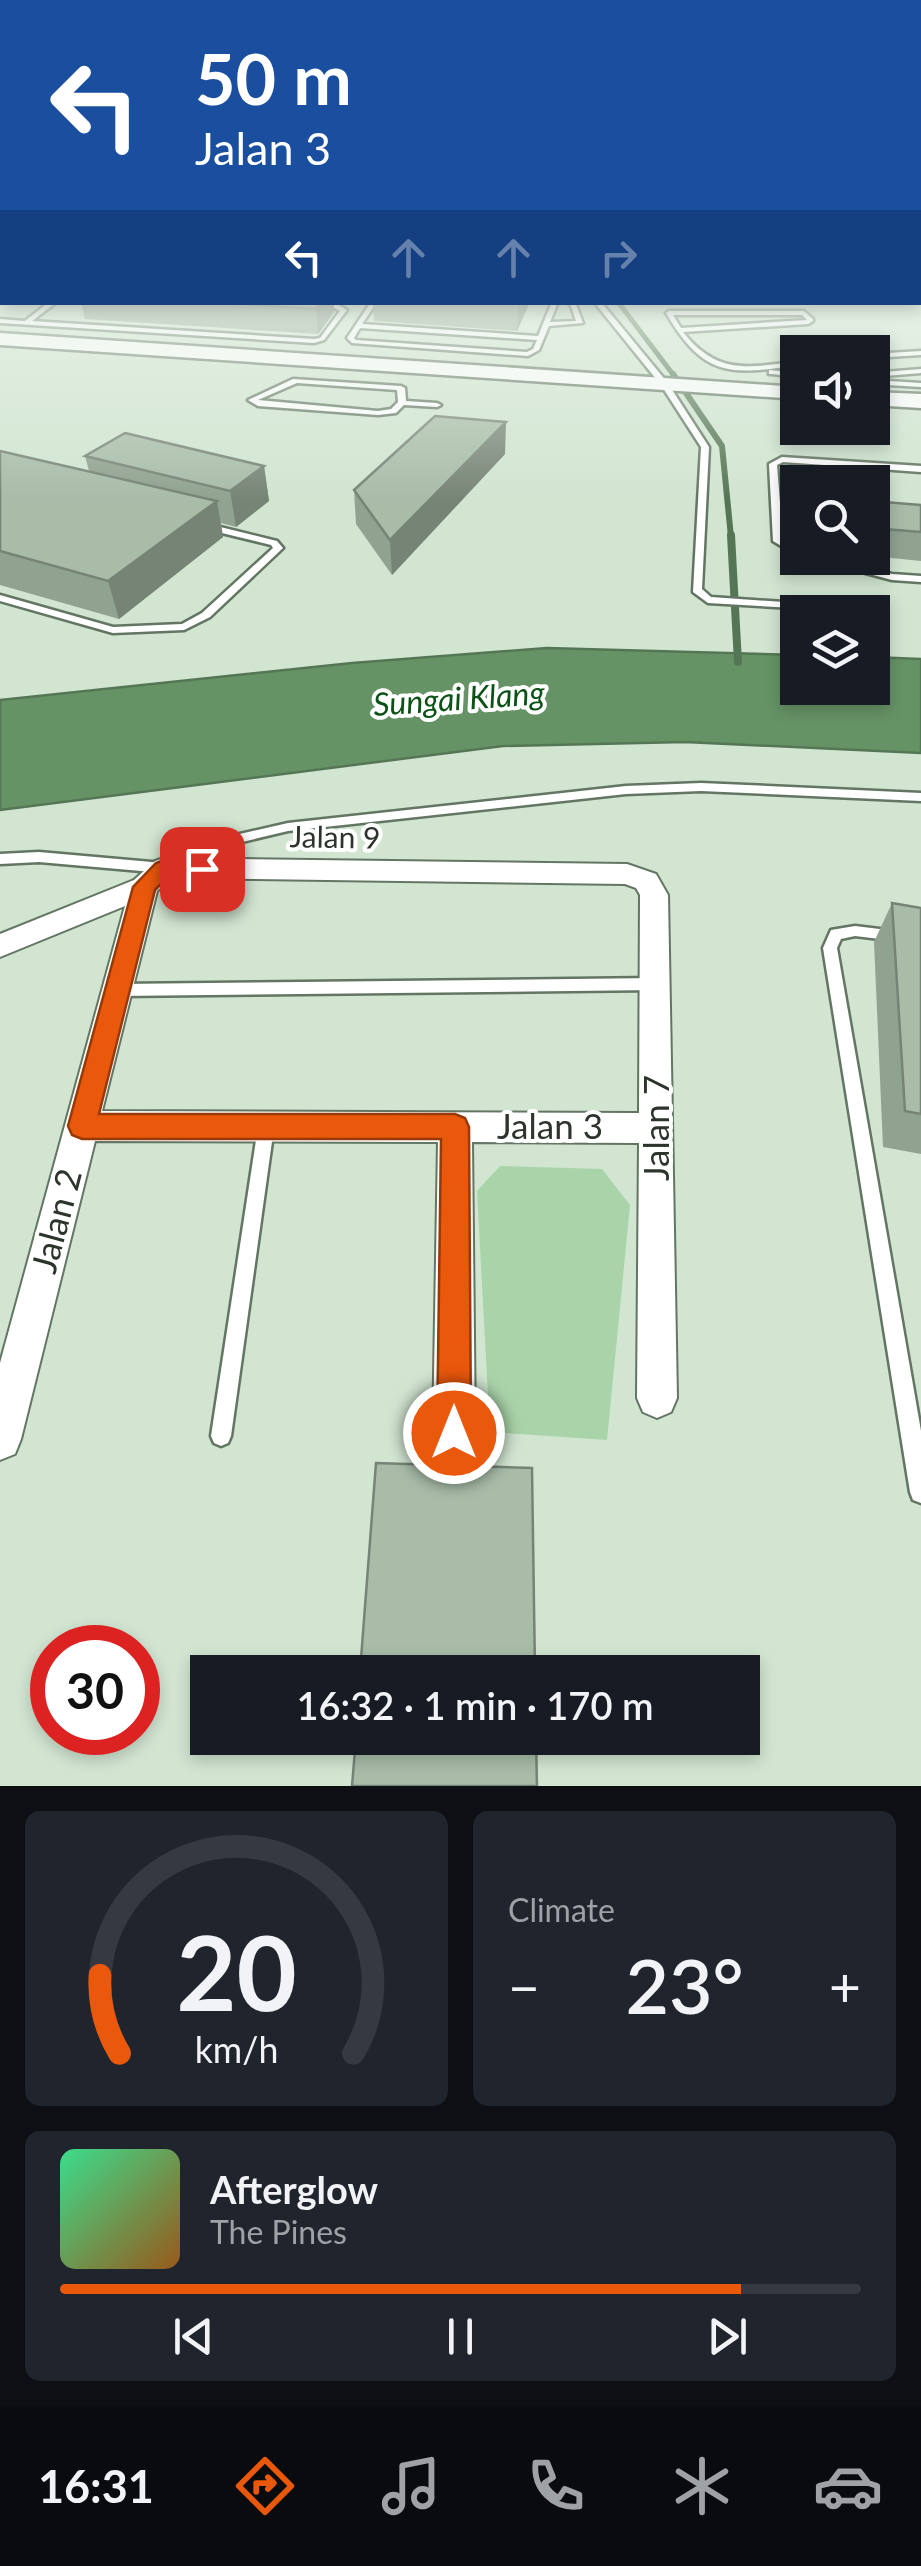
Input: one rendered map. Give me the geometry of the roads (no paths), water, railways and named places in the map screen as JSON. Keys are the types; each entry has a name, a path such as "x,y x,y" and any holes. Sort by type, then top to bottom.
{"main road":[{"path":"0,339 162,350 440,359 664,384 780,392"},
{"path":"890,399 921,402"}],"street":[{"name":"Jalan 9","path":"0,946 154,878 627,874"},
{"name":"Jalan 7","path":"627,874 646,881 654,895 658,1398"},
{"name":"Jalan 2","path":"0,1440 117,990 154,878"},
{"name":"Jalan 3","path":"82,1126 657,1128"},
{"path":"454,1433 455,1127"}],"lane":[{"path":"162,350 181,333"},
{"path":"202,333 314,341 326,333"},
{"path":"353,333 350,338 354,342 440,359 528,354 536,350 543,333"},
{"path":"470,333 541,338"},
{"path":"623,333 664,384 704,447 696,590 708,600 780,604"},
{"path":"681,333 715,367 780,372"},
{"path":"890,355 921,353"},
{"path":"762,371 780,367"},
{"path":"890,375 921,371"},
{"path":"402,403 400,388 296,381 252,400 258,404 378,413 393,412 402,403 437,405"},
{"path":"890,381 921,385"},
{"path":"780,543 773,464 782,459 865,465"},
{"path":"890,467 921,469"},
{"path":"0,598 113,630 184,628 206,614 278,548 274,543 183,520"},
{"path":"884,575 921,579"},
{"path":"0,860 39,857 154,878 218,844 288,827 626,790 702,787 921,797"},
{"path":"921,940 854,931 836,934 830,948 921,1492"},
{"path":"117,990 656,984"},
{"path":"222,1436 266,1127"}],"water":[{"name":"Sungai Klang","path":"547,648 780,655 780,705 890,705 890,658 921,659 921,753 685,742 503,746 0,810 0,700 352,663"}],"waterway":[{"path":"642,333 675,377"},
{"path":"673,374 722,446 731,537"},
{"path":"731,535 738,662"}]}
